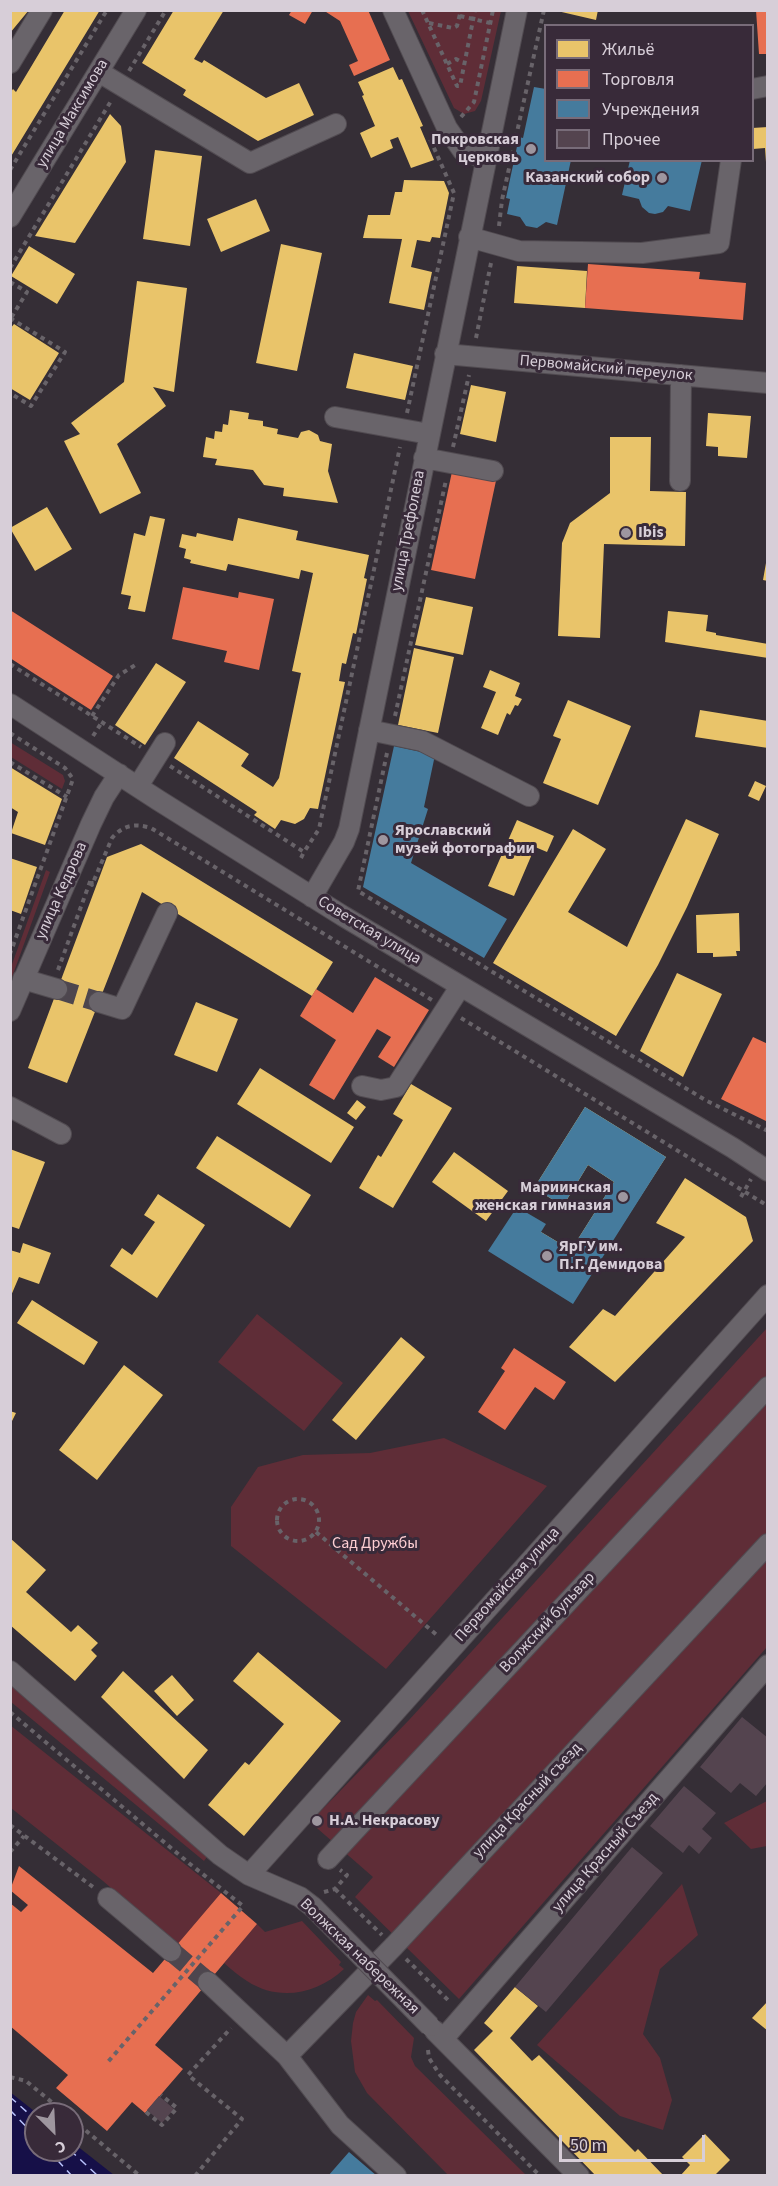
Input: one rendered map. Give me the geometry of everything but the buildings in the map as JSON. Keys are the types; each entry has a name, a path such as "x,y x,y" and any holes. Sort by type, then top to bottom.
{"street":[{"path":"10,63 42,10"},
{"name":"улица Максимова","path":"11,214 136,10"},
{"path":"393,10 447,128 463,151 485,158"},
{"name":"улица Трефолева","path":"312,897 346,836 517,10"},
{"path":"99,72 250,163 336,124"},
{"path":"469,237 519,251 642,253 719,243 731,162"},
{"name":"Первомайский переулок","path":"445,354 768,383"},
{"path":"680,481 681,375"},
{"path":"335,417 429,434"},
{"path":"424,458 494,471"},
{"name":"Советская улица","path":"10,704 312,897 768,1171"},
{"path":"369,730 422,741 529,796"},
{"path":"138,786 161,750"},
{"name":"улица Кедрова","path":"10,1011 104,797 119,774"},
{"path":"99,1002 122,1009 167,913"},
{"path":"23,979 54,988"},
{"path":"362,1086 381,1090 396,1087 460,987"},
{"path":"10,1107 61,1134"},
{"name":"Советская улица","path":"733,1148 768,1161"},
{"name":"Первомайская улица","path":"249,1875 768,1295"},
{"name":"Волжский бульвар","path":"328,1859 768,1387"},
{"name":"улица Красный съезд","path":"287,2056 394,1946 768,1544"},
{"name":"улица Красный Съезд","path":"433,2035 768,1665"},
{"name":"Волжская набережная","path":"10,1671 220,1855 249,1875 300,1897 313,1907 433,2035 579,2175"},
{"path":"108,1898 171,1951"},
{"path":"208,1982 287,2056 340,2125 396,2175"}],"path":[{"path":"10,170 107,10"},
{"path":"10,268 166,10"},
{"path":"422,10 457,86 460,86 475,10"},
{"path":"428,22 453,28 458,26 461,10"},
{"path":"430,140 464,114 474,102 493,10"},
{"path":"460,16 490,23"},
{"path":"447,64 456,59 464,63"},
{"path":"301,858 319,829 454,193 426,129"},
{"path":"10,282 27,292 11,318 65,352 31,406 10,393"},
{"path":"10,663 92,716 161,750 304,852"},
{"path":"92,716 119,675 137,664"},
{"path":"10,733 70,772 72,781 10,954"},
{"path":"10,762 67,798"},
{"path":"54,988 91,879 92,885 112,838 117,832 135,824 151,828"},
{"path":"358,891 707,1101 768,1131"},
{"path":"297,1499 310,1503 319,1517 316,1532 308,1539 299,1542 290,1540 278,1527 276,1520 279,1511 290,1501 297,1499"},
{"path":"316,1532 452,1648"},
{"path":"10,1712 243,1906 107,2063"},
{"path":"10,1825 108,1898"},
{"path":"10,1852 24,1836"},
{"path":"335,1889 452,2004"},
{"path":"195,2175 242,2119 189,2075 243,2015"},
{"path":"433,2035 429,2058 440,2074 540,2175"},
{"path":"10,2078 26,2081 51,2102"},
{"path":"146,2112 162,2125 177,2108 161,2095"},
{"path":"84,2129 140,2175"}],"green space":[{"path":"408,11 501,11 481,101 475,111 464,114 454,108"},
{"path":"10,742 63,775 65,781 62,789 11,757"},
{"path":"46,870 50,872 11,980 11,967"},
{"path":"257,1314 343,1383 304,1431 218,1362"},
{"path":"767,1328 767,1647 459,1999 355,1897 373,1877 310,1822 409,1720"},
{"name":"Сад Дружбы","path":"444,1438 547,1486 386,1669 231,1546 231,1507 258,1467 303,1455 370,1453"},
{"path":"10,1683 209,1854 204,1861 11,1702"},
{"path":"10,1725 221,1893 177,1945 103,1881 11,1808"},
{"path":"767,1801 767,1846 751,1849 724,1823"},
{"path":"682,1884 698,1935 660,1969 643,2034 660,2058 672,2100 663,2130 620,2116 537,2045"},
{"path":"302,1921 341,1962 339,1965 344,1969 322,1984 297,1992 272,1991 259,1988 247,1981 224,1963 257,1924 265,1932"},
{"path":"368,1995 375,2001 377,2000 414,2038 411,2057 415,2066 526,2175 448,2175 367,2093 355,2072 351,2041 356,2012"}],"shaded area":[{"path":"10,2092 24,2103 24,2162 84,2162 84,2151 114,2175 11,2175"}],"ferry route":[{"path":"10,2097 24,2109"},
{"path":"10,2110 24,2125"},
{"path":"59,2162 72,2176"},
{"path":"83,2162 98,2176"}],"tunnel":[{"path":"57,989 99,1002"},
{"path":"171,1951 208,1982"}],"place":[{"name":"Покровская церковь","path":"531,149"},
{"name":"Казанский собор","path":"662,178"},
{"name":"Ibis","path":"626,533"},
{"name":"Ярославский музей фотографии","path":"383,840"},
{"name":"Мариинская женская гимназия","path":"623,1197"},
{"name":"ЯрГУ им. П.Г. Демидова","path":"547,1256"},
{"name":"Н.А. Некрасову","path":"317,1821"}]}
